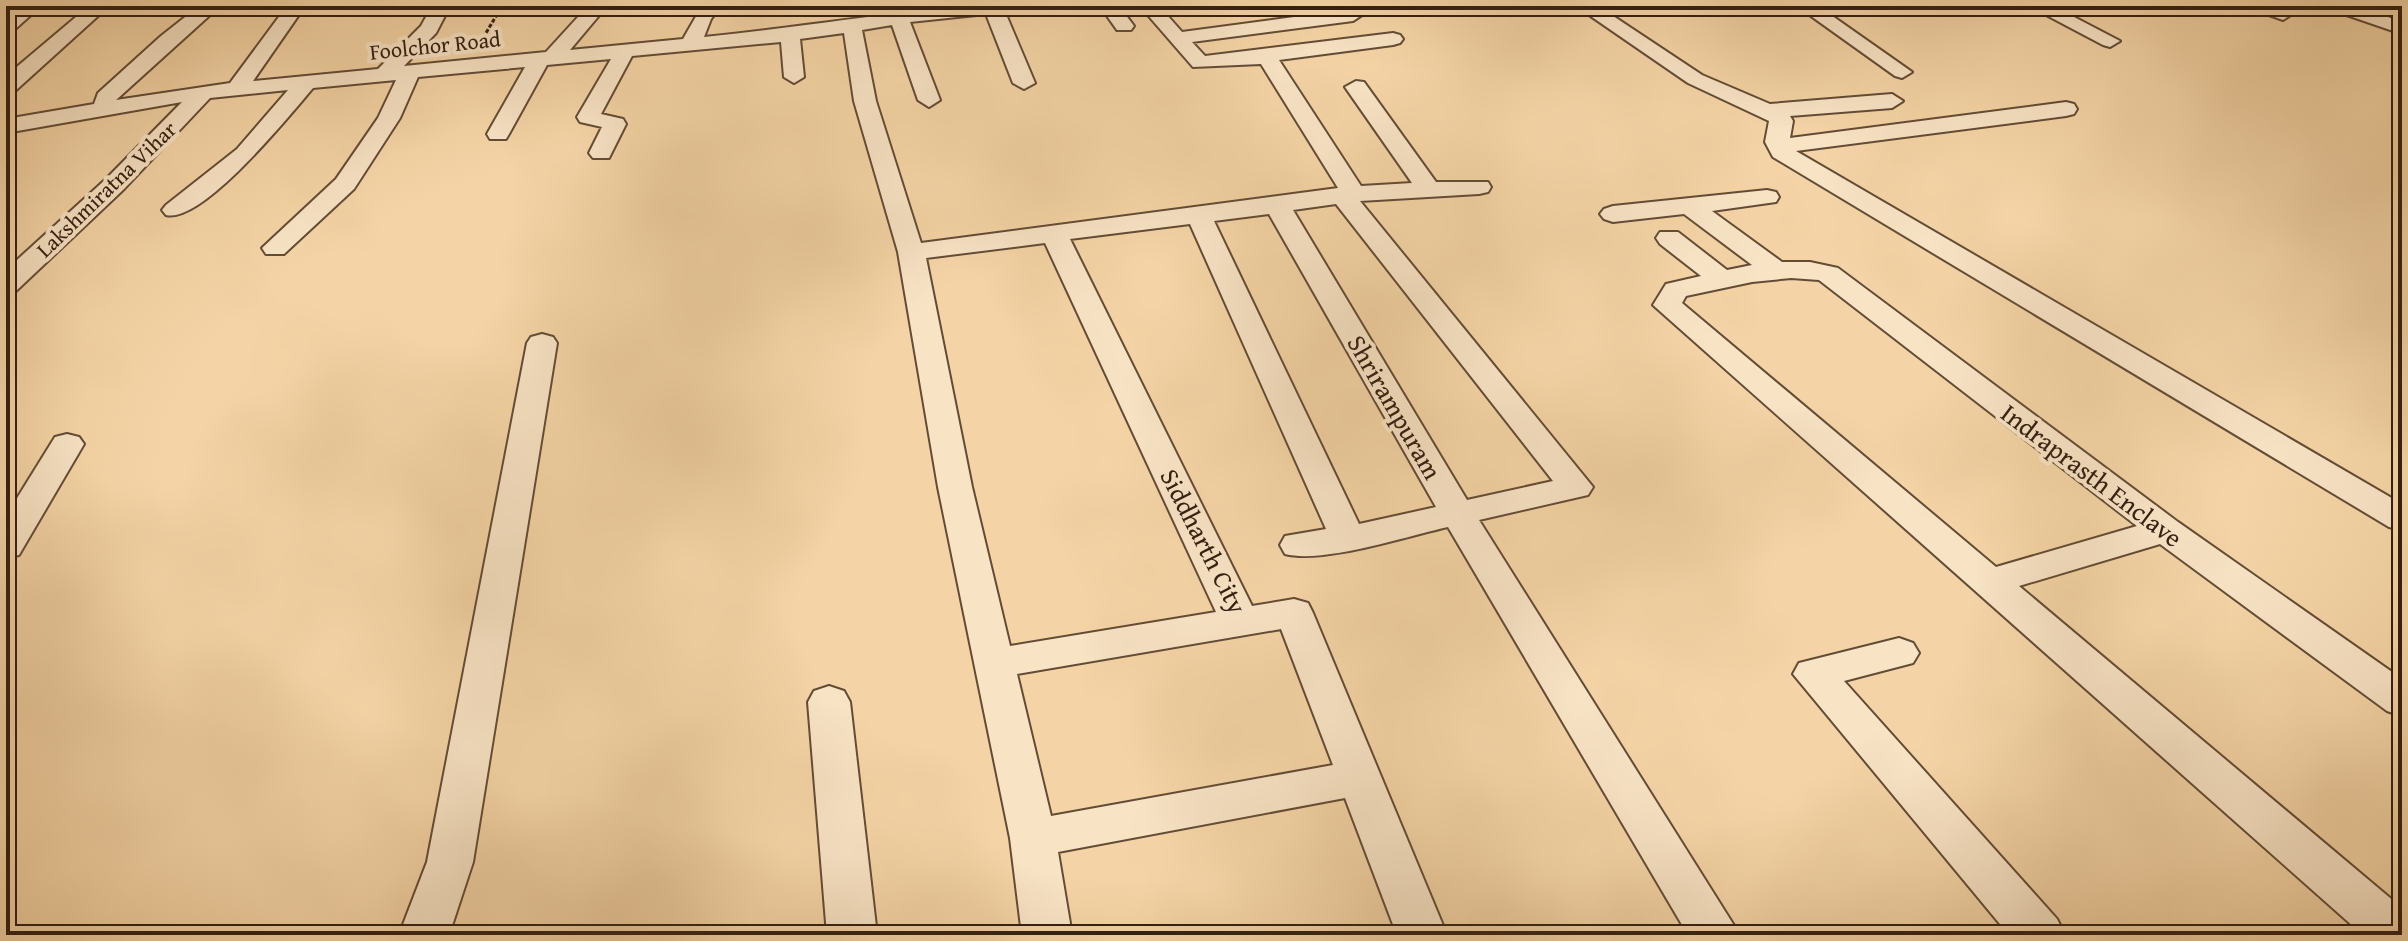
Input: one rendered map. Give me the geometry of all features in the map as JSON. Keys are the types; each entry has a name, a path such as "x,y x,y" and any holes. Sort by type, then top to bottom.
{"street":[{"path":"6,27 32,6"},
{"path":"6,87 100,6"},
{"path":"104,107 106,98 168,40 211,6"},
{"path":"237,88 296,6"},
{"path":"385,74 429,29 441,6"},
{"path":"498,134 548,56 598,6"},
{"path":"691,44 702,18 712,6"},
{"name":"Foolchor Road","path":"16,125 104,107 237,88 467,67 548,56 731,41 768,37 785,26 852,25 1012,6"},
{"path":"1109,6 1124,26"},
{"path":"1164,22 1311,6"},
{"path":"1585,6 1695,79 1770,111 1782,121 1777,142 1781,152 2402,519"},
{"path":"1806,6 1902,72"},
{"path":"2038,6 2110,41"},
{"path":"2262,6 2283,14"},
{"path":"2339,6 2402,28"},
{"path":"993,7 1024,83"},
{"path":"1164,22 1353,15"},
{"path":"899,18 929,100"},
{"path":"1164,22 1200,63 1393,39"},
{"path":"852,25 865,101 911,252 955,487 1033,838 1047,935"},
{"path":"785,26 794,77"},
{"path":"724,63 731,41"},
{"path":"601,153 615,124 588,117 626,49"},
{"path":"1259,56 1269,60 1348,194 1576,487 1348,538 1298,545"},
{"path":"275,248 345,184 389,118 410,72"},
{"path":"175,210 245,154 308,80"},
{"path":"1356,87 1398,142 1429,190"},
{"name":"Lakshmiratna Vihar","path":"6,285 115,184 204,92"},
{"path":"1770,111 1892,101"},
{"path":"1779,146 2066,109"},
{"path":"6,146 16,125"},
{"path":"911,252 1348,194 1479,187"},
{"path":"1613,214 1767,197"},
{"name":"Shrirampuram","path":"1277,205 1458,514 1715,935"},
{"path":"1688,205 1777,271"},
{"path":"1198,214 1348,538"},
{"name":"Siddharth City","path":"1054,233 1240,622 1294,613 1422,935"},
{"path":"1669,238 1724,281"},
{"name":"Indraprasth Enclave","path":"1988,582 1667,305 1676,290 1777,271 1813,269 1828,274 2165,530 2402,700"},
{"path":"424,935 450,862 542,343"},
{"path":"6,546 67,444"},
{"path":"1988,582 2165,530"},
{"path":"1988,582 2398,935"},
{"path":"994,663 1240,622"},
{"path":"1899,653 1813,674 2040,935"},
{"path":"829,702 852,935"},
{"path":"1033,838 1359,778"}],"path":[{"path":"467,67 502,6"}]}
